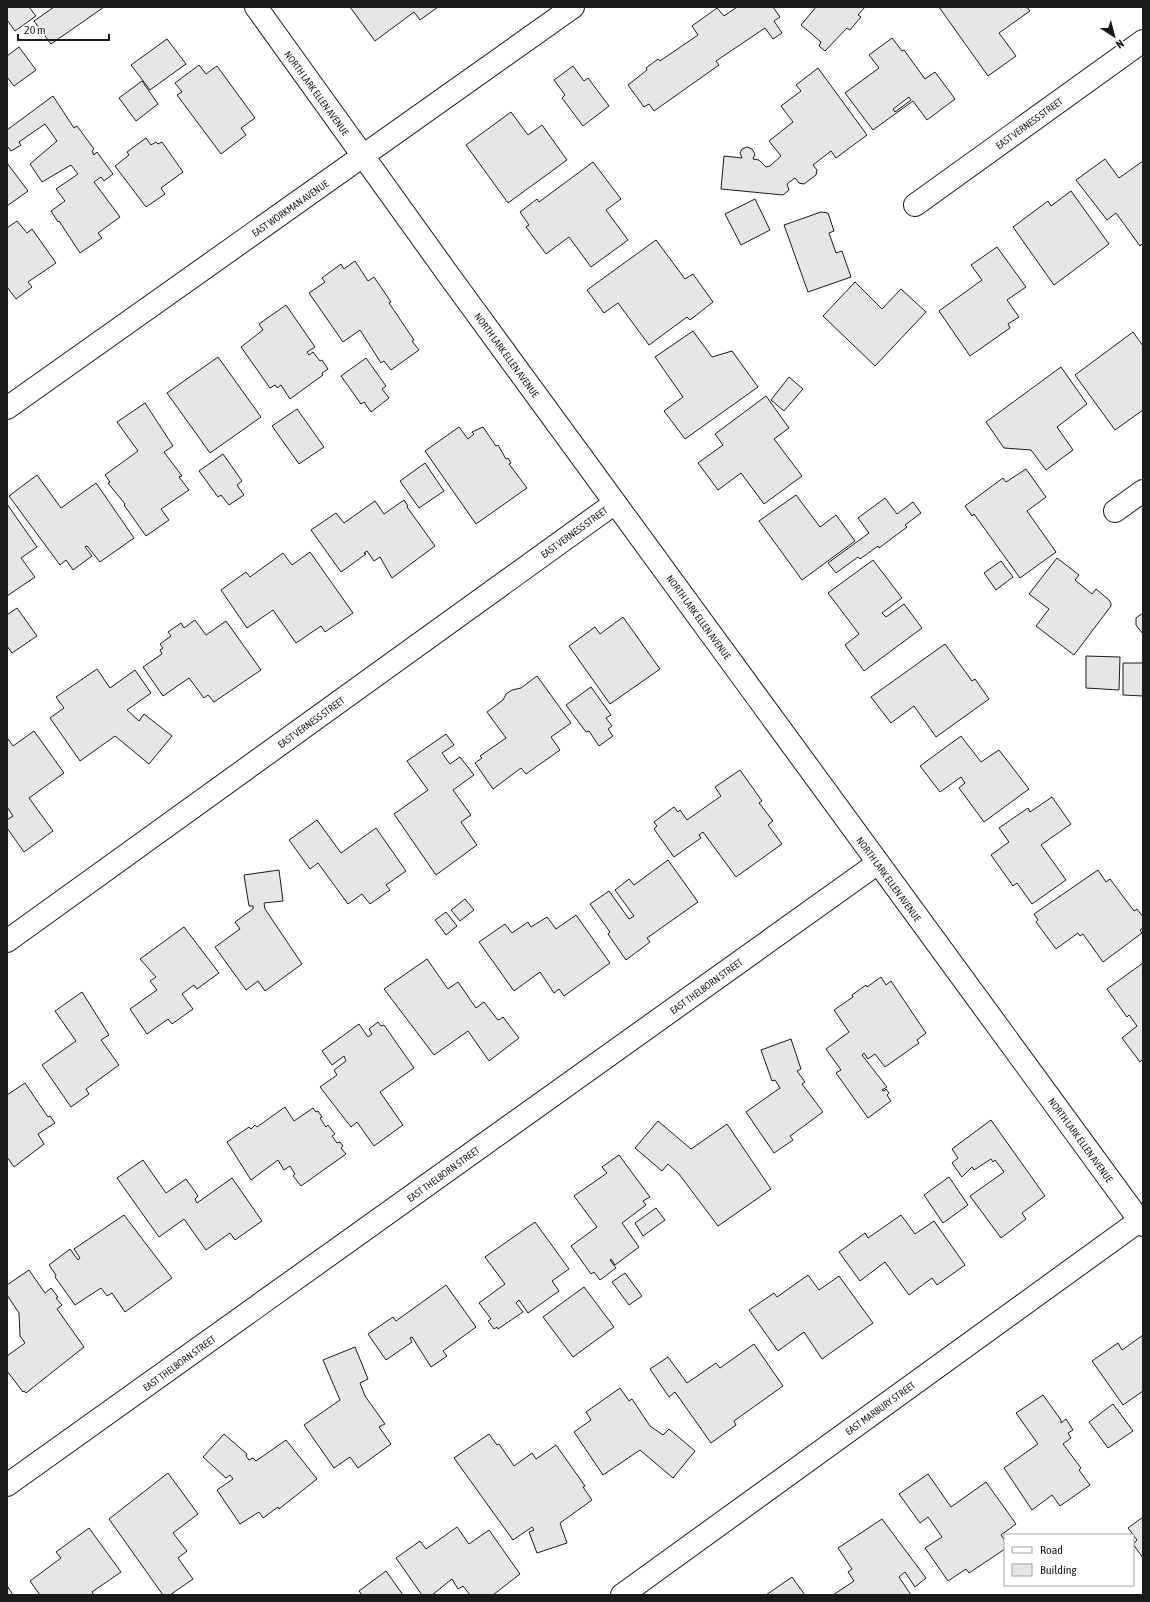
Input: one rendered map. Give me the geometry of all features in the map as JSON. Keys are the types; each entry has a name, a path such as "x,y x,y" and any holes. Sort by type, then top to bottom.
{"street":[{"name":"NORTH LARK ELLEN AVENUE","path":"256,7 363,157 1141,1223"},
{"name":"EAST WORKMAN AVENUE","path":"7,408 573,7"},
{"name":"EAST VERNESS STREET","path":"915,205 1143,41"},
{"path":"1115,511 1143,491"},
{"name":"EAST VERNESS STREET","path":"7,941 615,503"},
{"name":"EAST THELBORN STREET","path":"7,1486 878,863"},
{"name":"EAST MARBURY STREET","path":"622,1595 1141,1223"}],"building":[{"path":"7,7 29,7 36,16 15,31 7,20"},
{"path":"54,7 104,7 51,44 34,21"},
{"path":"350,7 438,7 420,20 414,12 375,41"},
{"path":"737,7 773,7 780,17 774,21 782,33 773,39 765,28 716,61 719,65 654,111 649,104 644,107 628,85 658,59 660,61 698,35 692,26 717,8 724,16"},
{"path":"816,7 865,7 858,15 861,17 850,30 847,28 825,51 819,46 821,42 801,25"},
{"path":"939,7 1027,7 1030,11 999,33 1016,56 988,76"},
{"path":"892,38 902,51 904,50 925,79 935,72 955,99 927,120 913,101 873,130 845,93 879,68 869,55","holes":["909,97 911,100 895,112 893,109"]},
{"path":"167,39 186,64 150,90 131,65"},
{"path":"19,47 36,70 14,86 7,77 7,56"},
{"path":"199,65 206,74 217,66 255,118 241,128 246,135 221,154 177,95 182,92 175,83"},
{"path":"573,66 584,81 588,78 609,106 583,126 562,98 565,95 554,80"},
{"path":"818,68 867,135 836,158 831,151 813,165 817,170 816,175 804,184 799,183 795,178 787,184 789,190 783,195 721,189 724,156 742,158 740,153 742,149 747,147 752,149 755,154 753,159 759,160 766,167 770,166 781,156 769,141 793,122 781,106 801,91 796,85"},
{"path":"142,81 158,104 136,121 119,98"},
{"path":"53,96 74,128 77,126 94,149 92,151 94,155 97,152 113,174 104,181 101,177 94,182 120,217 98,233 102,238 80,253 51,211 65,201 56,189 78,174 71,165 42,182 30,164 57,141 45,124 19,142 21,145 11,151 7,146 7,130"},
{"path":"511,112 528,135 542,125 567,160 508,203 466,145"},
{"path":"146,138 151,145 156,142 158,144 162,142 183,172 161,188 165,194 146,207 115,166 129,155 127,152"},
{"path":"1105,159 1119,178 1143,161 1143,243 1140,246 1116,213 1107,220 1076,180"},
{"path":"593,162 621,199 606,210 628,240 591,267 569,237 546,254 526,227 529,225 520,212 537,199 539,202"},
{"path":"7,163 28,191 7,206"},
{"path":"1071,191 1109,244 1054,285 1013,227 1048,201 1051,206"},
{"path":"755,199 770,230 741,245 725,214"},
{"path":"821,212 828,213 834,231 829,233 836,253 842,251 851,277 808,292 784,225"},
{"path":"17,221 27,233 32,229 56,263 28,282 32,287 16,299 7,287 7,228"},
{"path":"656,240 685,279 693,274 713,302 690,320 687,317 649,345 618,303 604,313 587,290"},
{"path":"997,247 1026,287 1007,300 1019,317 1008,324 1010,328 970,356 939,311 982,280 971,265"},
{"path":"355,261 368,281 374,277 391,302 389,303 419,350 391,370 384,361 381,363 360,330 343,342 309,293 325,282 322,278 341,264 344,269"},
{"path":"855,282 882,309 901,289 926,312 875,366 823,316"},
{"path":"286,305 315,347 307,352 309,355 313,352 320,361 322,360 328,369 322,373 323,375 290,399 281,385 277,388 275,385 270,388 241,347 263,330 259,324"},
{"path":"693,331 712,357 732,351 758,387 685,439 664,411 683,397 655,357"},
{"path":"1133,332 1143,346 1143,410 1115,430 1075,375"},
{"path":"218,357 261,417 210,453 167,393"},
{"path":"366,358 386,386 382,389 389,398 371,412 364,402 361,404 341,376"},
{"path":"1061,367 1087,404 1057,427 1073,450 1046,470 1031,450 1004,448 986,422"},
{"path":"789,377 803,389 784,411 771,400"},
{"path":"766,396 789,428 774,439 802,476 764,504 741,473 718,490 698,463 723,445 715,434"},
{"path":"145,403 173,446 164,452 182,476 179,477 189,490 161,509 169,520 146,536 124,505 125,504 108,483 110,482 105,475 138,451 117,422"},
{"path":"297,409 324,447 299,464 272,426"},
{"path":"459,427 468,439 474,434 472,432 483,427 496,446 498,445 506,459 508,458 511,463 509,464 527,488 476,524 425,451"},
{"path":"223,454 242,481 237,485 244,495 229,505 221,495 218,497 199,471"},
{"path":"425,463 444,491 419,508 400,481"},
{"path":"1026,469 1046,497 1027,511 1056,552 1020,578 974,514 972,516 965,506 1003,478 1006,482"},
{"path":"37,475 61,508 96,483 134,538 100,562 87,546 85,547 92,556 73,570 66,560 60,565 9,496"},
{"path":"796,495 820,527 836,515 855,541 802,580 759,521"},
{"path":"885,498 897,514 913,502 921,513 905,525 907,527 879,548 878,546 860,559 858,557 836,573 828,563 869,533 858,518"},
{"path":"404,500 408,506 407,507 435,546 392,578 380,557 374,561 367,551 364,553 366,554 341,572 311,530 336,513 344,523 375,501 384,514"},
{"path":"7,504 37,547 21,558 35,577 7,596"},
{"path":"310,552 353,613 325,632 321,626 296,643 273,610 247,628 221,590 246,572 250,577 283,553 292,565"},
{"path":"1057,558 1079,575 1075,580 1092,594 1096,589 1111,603 1111,606 1074,655 1036,626 1049,609 1029,594"},
{"path":"873,560 902,598 882,613 886,617 904,604 922,628 864,671 845,645 859,634 828,593"},
{"path":"1001,561 1013,577 996,590 984,573"},
{"path":"17,608 37,636 12,653 7,646 7,615"},
{"path":"1143,613 1143,634 1136,625 1136,618"},
{"path":"623,617 660,669 610,704 569,646 595,627 600,634"},
{"path":"195,620 206,635 226,621 261,670 214,702 208,695 204,698 189,678 163,696 143,667 162,654 160,650 163,648 160,644 171,636 168,632 181,623 184,628"},
{"path":"945,644 972,681 975,679 989,699 936,737 914,706 891,723 871,697"},
{"path":"1086,656 1120,657 1119,690 1086,688"},
{"path":"1123,663 1143,663 1143,696 1123,695"},
{"path":"97,669 110,688 135,670 151,693 127,710 139,721 144,714 172,736 149,764 115,736 80,761 50,718 64,708 56,697"},
{"path":"537,676 571,723 551,737 560,750 526,774 521,768 493,789 475,763 482,758 480,756 506,738 487,712 503,700 506,694 512,690 521,688"},
{"path":"591,687 611,715 606,718 612,726 608,729 613,736 599,746 589,731 586,732 566,705"},
{"path":"34,731 64,773 29,798 53,831 24,852 7,828 7,820 13,816 7,807 7,740 8,739 13,746"},
{"path":"446,734 454,745 442,753 450,764 460,757 474,775 453,790 471,815 461,822 477,845 436,875 394,814 428,790 407,761"},
{"path":"961,736 981,762 999,750 1029,789 984,822 959,788 965,783 961,777 940,792 920,766"},
{"path":"740,770 762,801 759,803 773,821 768,825 782,844 736,877 703,832 699,835 701,838 674,857 654,829 657,826 654,822 674,807 678,812 680,810 687,820 721,796 715,787"},
{"path":"1052,797 1071,824 1041,845 1066,880 1032,904 1017,883 1013,886 991,855 1009,842 999,828 1028,808 1030,812"},
{"path":"317,820 341,853 376,828 406,871 386,885 390,890 370,904 362,894 348,904 318,863 310,869 289,840"},
{"path":"668,860 698,902 647,938 650,942 626,960 608,934 610,932 590,904 609,891 629,919 634,916 615,890 629,879 634,885"},
{"path":"279,870 283,901 264,903 265,909 302,964 265,991 258,981 246,990 215,947 240,929 235,922 253,909 253,906 249,906 244,875"},
{"path":"1098,870 1106,882 1110,879 1134,911 1137,909 1143,917 1143,928 1140,930 1142,933 1103,962 1083,934 1080,936 1078,933 1056,949 1036,922 1038,920 1034,914"},
{"path":"465,899 474,910 460,921 451,910"},
{"path":"446,912 457,926 446,935 435,920"},
{"path":"576,915 610,963 564,996 559,989 554,993 540,972 514,991 479,942 505,924 512,933 528,922 531,927 547,917 556,929"},
{"path":"184,927 219,973 197,989 194,985 182,994 193,1009 172,1024 168,1019 147,1034 130,1009 157,990 150,981 156,977 140,959"},
{"path":"427,959 448,989 458,982 476,1008 484,1002 497,1019 499,1020 503,1017 519,1038 489,1061 468,1031 434,1055 384,989"},
{"path":"1143,963 1143,1059 1140,1062 1122,1038 1137,1026 1129,1015 1127,1017 1107,989"},
{"path":"881,977 886,985 891,981 926,1033 917,1040 919,1043 885,1067 875,1054 868,1059 864,1053 862,1055 887,1087 882,1090 884,1091 886,1089 889,1093 887,1095 891,1101 868,1118 836,1073 841,1070 826,1049 849,1032 834,1010 853,997 852,995 866,985 867,987"},
{"path":"82,992 109,1035 101,1040 119,1065 86,1089 89,1094 71,1107 42,1065 76,1041 55,1011"},
{"path":"378,1022 381,1026 384,1025 414,1068 380,1092 403,1125 374,1146 357,1122 351,1127 320,1087 337,1075 334,1070 346,1061 344,1056 332,1065 322,1051 359,1024 368,1037 372,1034 369,1029"},
{"path":"791,1039 801,1069 797,1071 805,1082 802,1084 823,1112 790,1136 793,1140 774,1153 746,1112 780,1088 775,1080 772,1081 761,1050"},
{"path":"25,1083 48,1117 50,1116 55,1123 38,1134 44,1144 14,1167 7,1157 7,1095"},
{"path":"285,1107 294,1121 313,1108 316,1112 318,1111 322,1117 320,1118 326,1127 328,1125 335,1134 332,1136 337,1143 340,1142 343,1146 341,1148 346,1154 301,1186 293,1176 295,1174 290,1166 284,1170 278,1160 251,1180 227,1142 249,1127 251,1129 255,1125 257,1127"},
{"path":"991,1120 1045,1196 1022,1213 1026,1219 1001,1238 970,1196 1004,1172 995,1160 993,1162 991,1159 974,1170 972,1167 962,1177 952,1163 958,1158 952,1149"},
{"path":"658,1121 691,1149 727,1124 771,1189 718,1226 679,1174 668,1164 662,1171 635,1148"},
{"path":"619,1155 650,1197 643,1201 646,1205 622,1223 639,1247 615,1265 611,1259 610,1260 616,1268 600,1280 594,1272 591,1274 571,1246 597,1227 574,1196 607,1173 602,1167"},
{"path":"143,1160 166,1193 186,1179 198,1196 195,1199 197,1203 232,1178 262,1221 235,1240 230,1233 206,1250 184,1219 159,1237 117,1178"},
{"path":"949,1177 968,1205 943,1223 924,1195"},
{"path":"656,1208 665,1220 643,1236 635,1223"},
{"path":"124,1215 172,1278 125,1312 112,1293 107,1296 101,1288 75,1305 55,1277 56,1275 49,1265 70,1249 78,1260 80,1258 74,1249"},
{"path":"901,1215 915,1234 934,1221 965,1265 937,1285 932,1278 909,1295 885,1262 860,1281 839,1252 865,1233 868,1238"},
{"path":"535,1222 569,1269 552,1281 559,1291 528,1313 519,1300 516,1303 523,1312 498,1329 497,1327 494,1329 488,1321 491,1319 479,1303 505,1284 485,1257"},
{"path":"29,1270 45,1293 51,1288 58,1297 56,1298 62,1305 57,1309 84,1347 26,1393 24,1391 23,1392 7,1371 7,1356 25,1343 20,1336 19,1313 7,1295 7,1285"},
{"path":"625,1273 642,1296 629,1305 612,1282"},
{"path":"808,1275 819,1290 839,1276 873,1323 822,1359 804,1332 778,1351 749,1310 774,1293 777,1297"},
{"path":"446,1285 476,1327 443,1351 447,1356 431,1367 412,1337 410,1338 412,1342 386,1360 368,1334 393,1317 396,1321"},
{"path":"584,1287 614,1327 573,1357 543,1317"},
{"path":"1143,1335 1143,1391 1123,1405 1092,1361 1118,1343 1122,1350"},
{"path":"754,1344 783,1386 734,1421 736,1425 711,1443 675,1392 669,1397 650,1369 668,1357 687,1383 716,1363 720,1368"},
{"path":"355,1347 368,1379 360,1383 365,1396 385,1424 379,1427 391,1444 358,1468 350,1457 334,1468 304,1425 340,1400 323,1360"},
{"path":"620,1388 629,1401 632,1399 650,1426 663,1435 669,1429 695,1451 673,1478 640,1450 603,1475 574,1432 591,1420 586,1412"},
{"path":"1043,1395 1061,1420 1061,1423 1066,1419 1073,1430 1068,1433 1071,1438 1063,1444 1081,1468 1079,1470 1090,1485 1060,1506 1052,1495 1032,1510 1004,1468 1038,1444 1016,1413"},
{"path":"1113,1404 1133,1431 1108,1448 1089,1422"},
{"path":"224,1434 247,1454 246,1456 249,1460 253,1458 256,1461 286,1440 317,1479 279,1509 278,1507 263,1518 259,1512 240,1524 217,1490 233,1479 230,1475 226,1478 203,1457"},
{"path":"489,1434 497,1445 499,1444 514,1466 532,1453 536,1459 556,1445 585,1486 583,1487 592,1500 560,1523 567,1543 537,1553 529,1532 534,1530 532,1527 513,1540 454,1458"},
{"path":"168,1473 198,1514 173,1533 187,1551 178,1558 193,1579 170,1595 163,1595 109,1519"},
{"path":"928,1474 951,1507 986,1482 1016,1524 1001,1535 1004,1540 1004,1550 969,1573 966,1569 948,1581 925,1548 942,1537 928,1517 920,1523 899,1494"},
{"path":"1143,1517 1143,1558 1134,1545 1137,1540 1134,1534 1128,1528"},
{"path":"882,1519 926,1578 915,1587 905,1572 899,1577 911,1595 833,1595 854,1581 848,1572 852,1569 838,1548"},
{"path":"457,1527 469,1544 489,1530 520,1574 493,1595 470,1595 463,1586 458,1589 452,1579 432,1595 422,1595 396,1558 420,1541 426,1549"},
{"path":"89,1528 121,1572 92,1592 94,1595 40,1595 30,1581 61,1558 56,1552"},
{"path":"386,1571 403,1595 362,1595 359,1591"},
{"path":"792,1577 805,1595 766,1595"},
{"path":"8,1587 13,1595 7,1595"}]}
